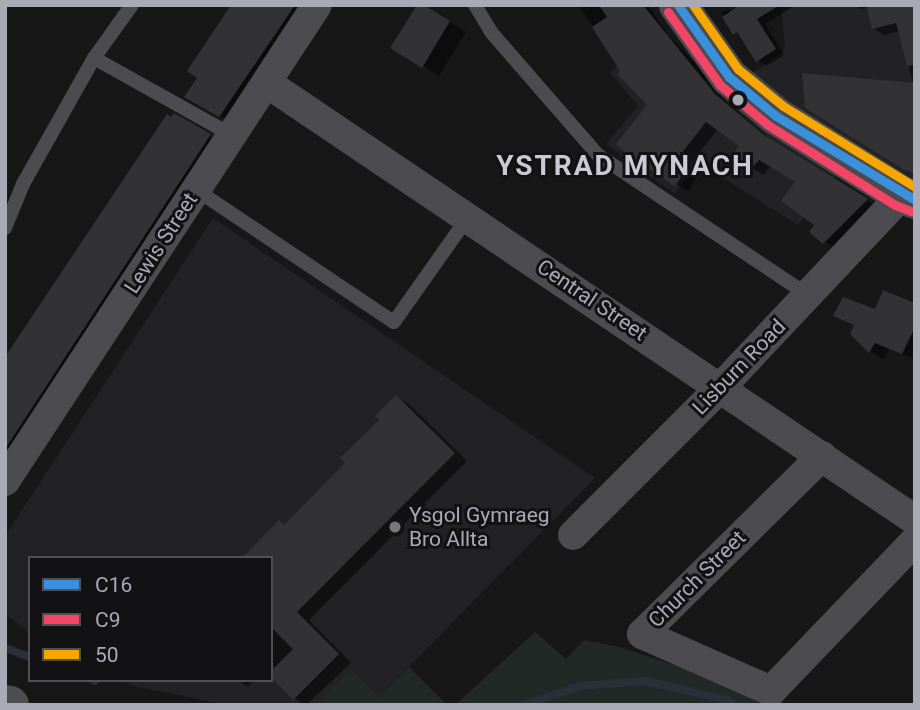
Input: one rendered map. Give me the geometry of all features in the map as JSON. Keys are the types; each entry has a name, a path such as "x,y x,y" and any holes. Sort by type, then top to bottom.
{"street":[{"name":"Lewis Street","path":"5,481 317,5"},
{"path":"678,5 729,77 776,116 908,197"},
{"name":"Central Street","path":"267,83 915,520"},
{"name":"Lisburn Road","path":"573,535 721,387 807,295 908,197"},
{"name":"Church Street","path":"822,456 642,634 771,691 915,541"}],"lane":[{"path":"5,228 23,184 94,58 132,5"},
{"path":"475,5 491,32 598,155 807,295"},
{"path":"94,58 232,135"},
{"path":"195,189 394,322 468,217"}],"shaded area":[{"path":"781,5 915,5 915,179 855,152 798,225 696,161 675,194 606,144 638,106 610,73 637,47 684,104 707,79 729,95 749,75 785,51"},
{"path":"213,218 595,478 379,697 351,670 315,705 228,705 133,686 125,682 273,682 273,556 28,556 28,631 5,614 5,536"},
{"path":"535,632 566,659 584,640 619,647 712,677 764,705 455,705"},
{"path":"409,667 447,705 315,705 351,669 379,697"}],"building":[{"path":"231,5 295,5 219,117 184,97 197,78 187,71"},
{"path":"417,5 424,5 450,21 422,68 390,48"},
{"path":"599,5 643,5 715,94 764,135 868,199 823,244 809,232 814,225 781,201 795,182 759,160 751,169 731,156 739,146 706,122 677,159 689,166 675,186 629,156 616,144 647,105 617,74 620,71 592,27 607,17"},
{"path":"740,5 780,5 757,19 776,49 756,62 737,32 733,35 722,17"},
{"path":"866,5 915,5 915,65 907,66 896,23 872,29"},
{"path":"802,73 915,83 915,174 904,170 805,108"},
{"path":"174,113 211,134 5,449 5,357 167,114 171,117"},
{"path":"883,290 915,303 915,327 902,354 875,343 869,353 850,334 854,325 833,316 843,297 875,309"},
{"path":"396,395 455,453 297,612 339,654 293,700 273,679 273,669 293,649 273,629 273,556 244,556 279,520 284,525 345,463 340,458 379,420 375,416"}],"waterway":[{"path":"5,648 28,656"},
{"path":"524,705 581,686 645,681 727,700 734,705"}],"transit line":[{"name":"C16","path":"678,5 729,77 776,116 915,200"},
{"name":"50","path":"693,5 738,69 783,106 915,187"},
{"name":"C9","path":"668,12 720,85 768,125 895,205 911,211"}],"place":[{"name":"Ysgol Gymraeg Bro Allta","path":"395,527"}],"district":[{"name":"YSTRAD MYNACH","path":"625,166"}]}
